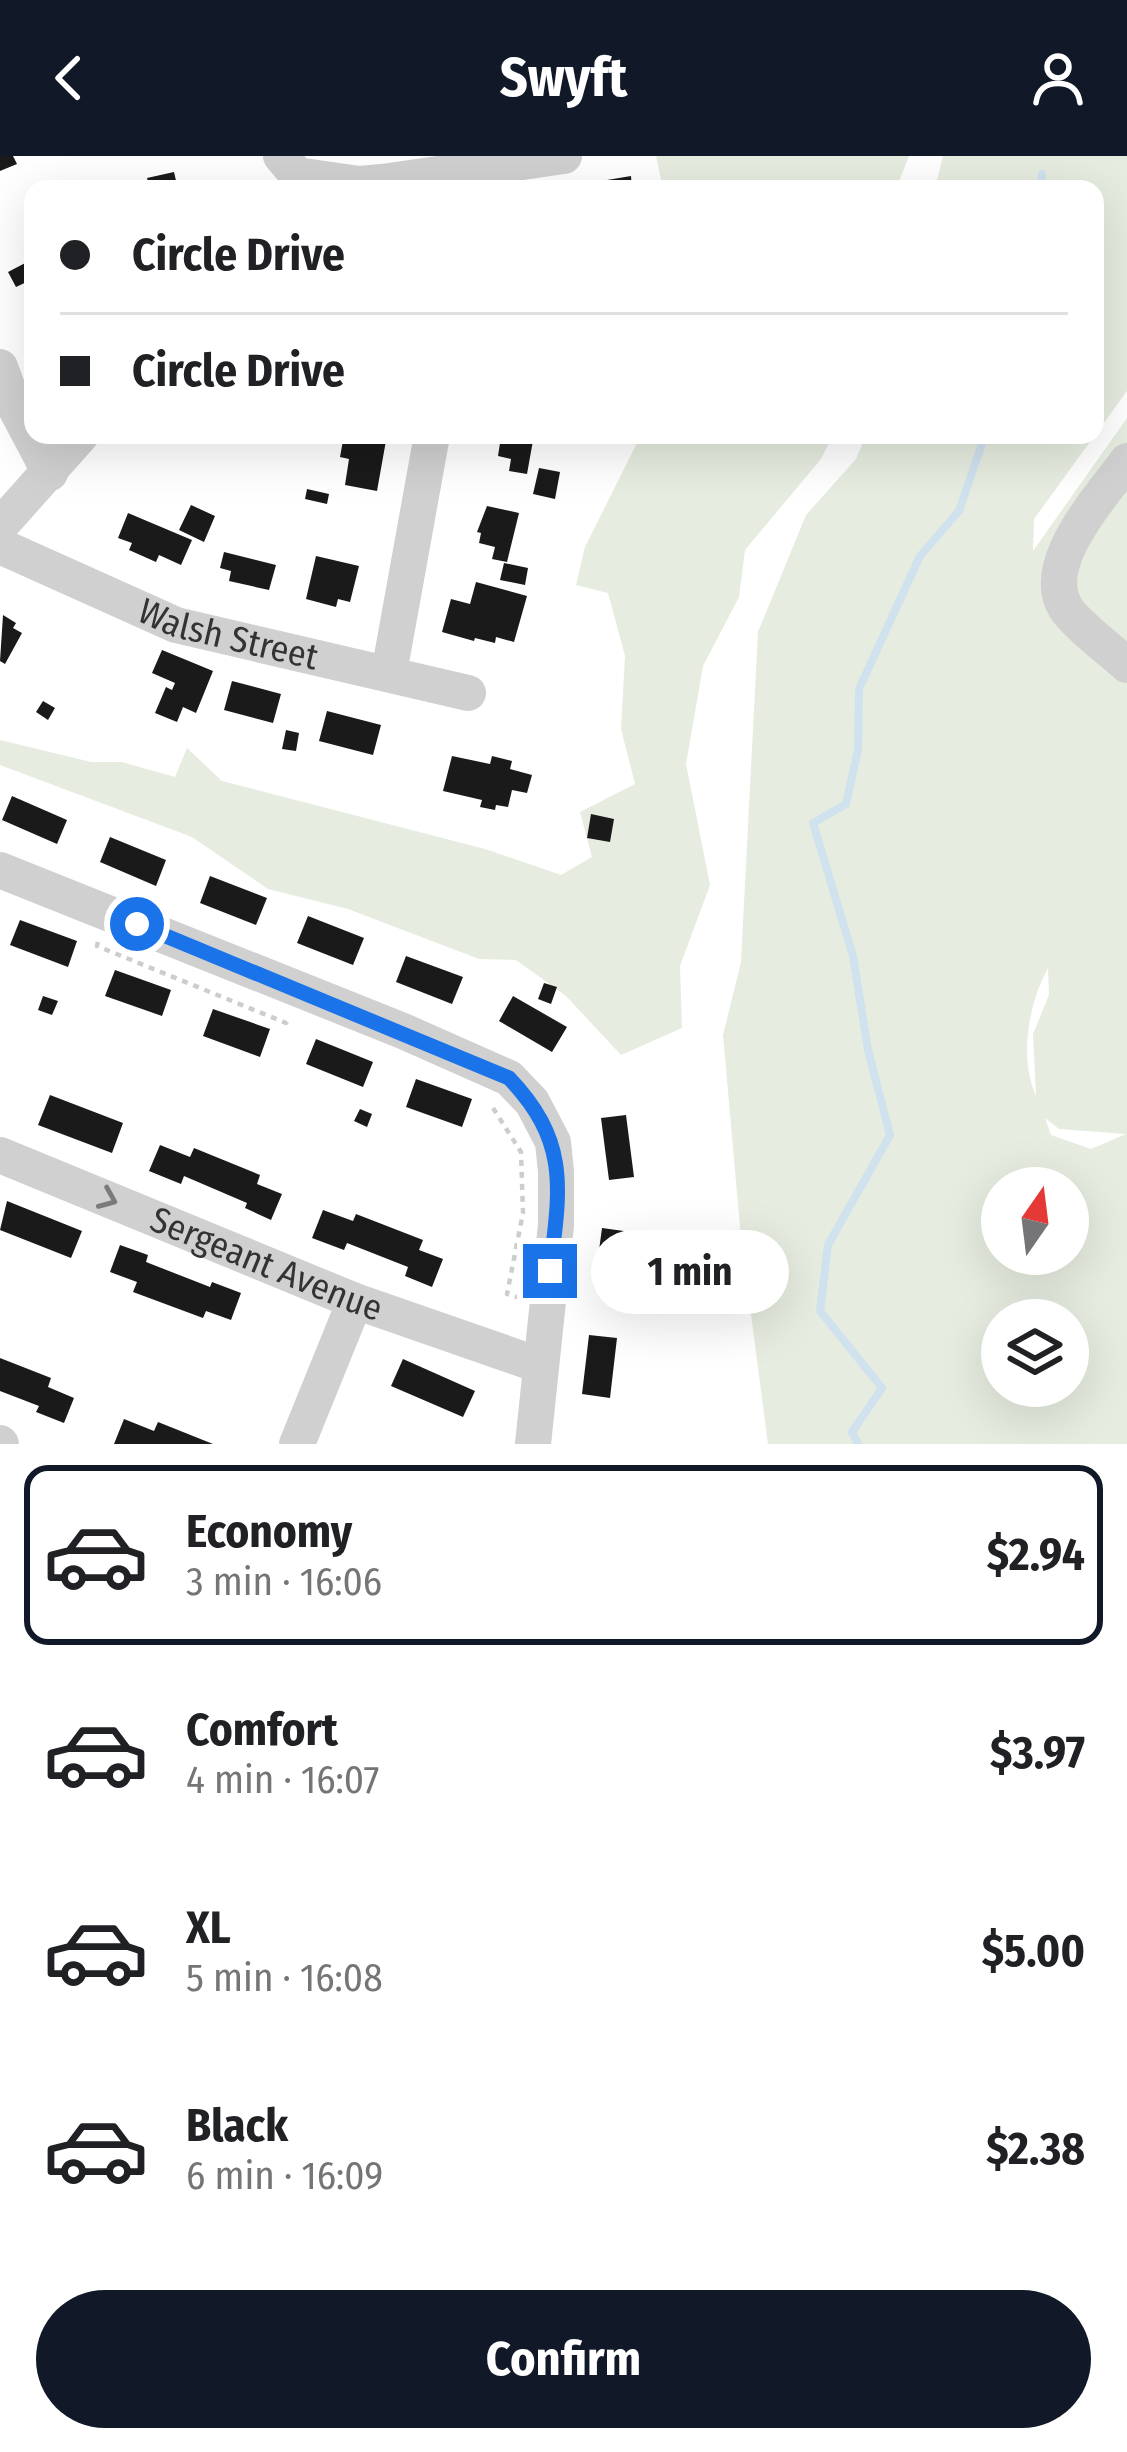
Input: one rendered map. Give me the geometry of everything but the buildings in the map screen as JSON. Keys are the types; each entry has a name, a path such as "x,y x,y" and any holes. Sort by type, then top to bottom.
{"street":[{"path":"396,180 564,156"},
{"path":"295,169 342,180"},
{"path":"0,367 24,424"},
{"path":"35,444 50,472"},
{"path":"0,526 73,444"},
{"path":"389,673 430,444"},
{"path":"1127,460 1069,543 1059,573 1062,602 1070,614 1127,665"},
{"name":"Walsh Street","path":"0,546 176,626 468,693"},
{"path":"0,870 404,1031 509,1078 532,1102 553,1142 556,1225 533,1444"},
{"name":"Sergeant Avenue","path":"0,1155 355,1301 539,1365"},
{"path":"297,1444 355,1301"}],"path":[{"path":"102,932 97,946 286,1023 295,1008"},
{"path":"492,1106 521,1152 523,1213 507,1294 525,1299"}],"shaded area":[{"path":"656,156 909,156 900,180 661,180"},
{"path":"943,156 1127,156 1127,391 1104,423 1104,180 937,180"},
{"path":"1127,418 1127,1444 768,1444 741,1238 723,1035 741,962 758,632 806,515 856,459 862,444 1088,444 1034,519 1033,551","holes":["1048,968 1049,995 1033,1034 1036,1096 1027,1049 1031,1015","1045,1118 1059,1129 1126,1134 1091,1149 1051,1135"]},
{"path":"636,444 828,444 745,550 739,597 703,666 686,764 710,885 680,966 682,1028 621,1055 566,996 516,960 479,959 348,909 268,889 192,837 0,765 0,740 91,762 122,762 175,777 187,748 222,781 485,849 561,875 592,857 580,812 635,784 621,729 625,656 608,593 576,585 585,547"}],"waterway":[{"path":"1042,174 1042,180"},
{"path":"858,1444 852,1432 882,1388 820,1311 828,1245 890,1135 868,1050 853,956 813,823 846,804 858,750 859,689 920,556 959,511 982,444"}],"route":[{"path":"137,924 509,1078 532,1102 553,1142 556,1225 550,1271"}]}
